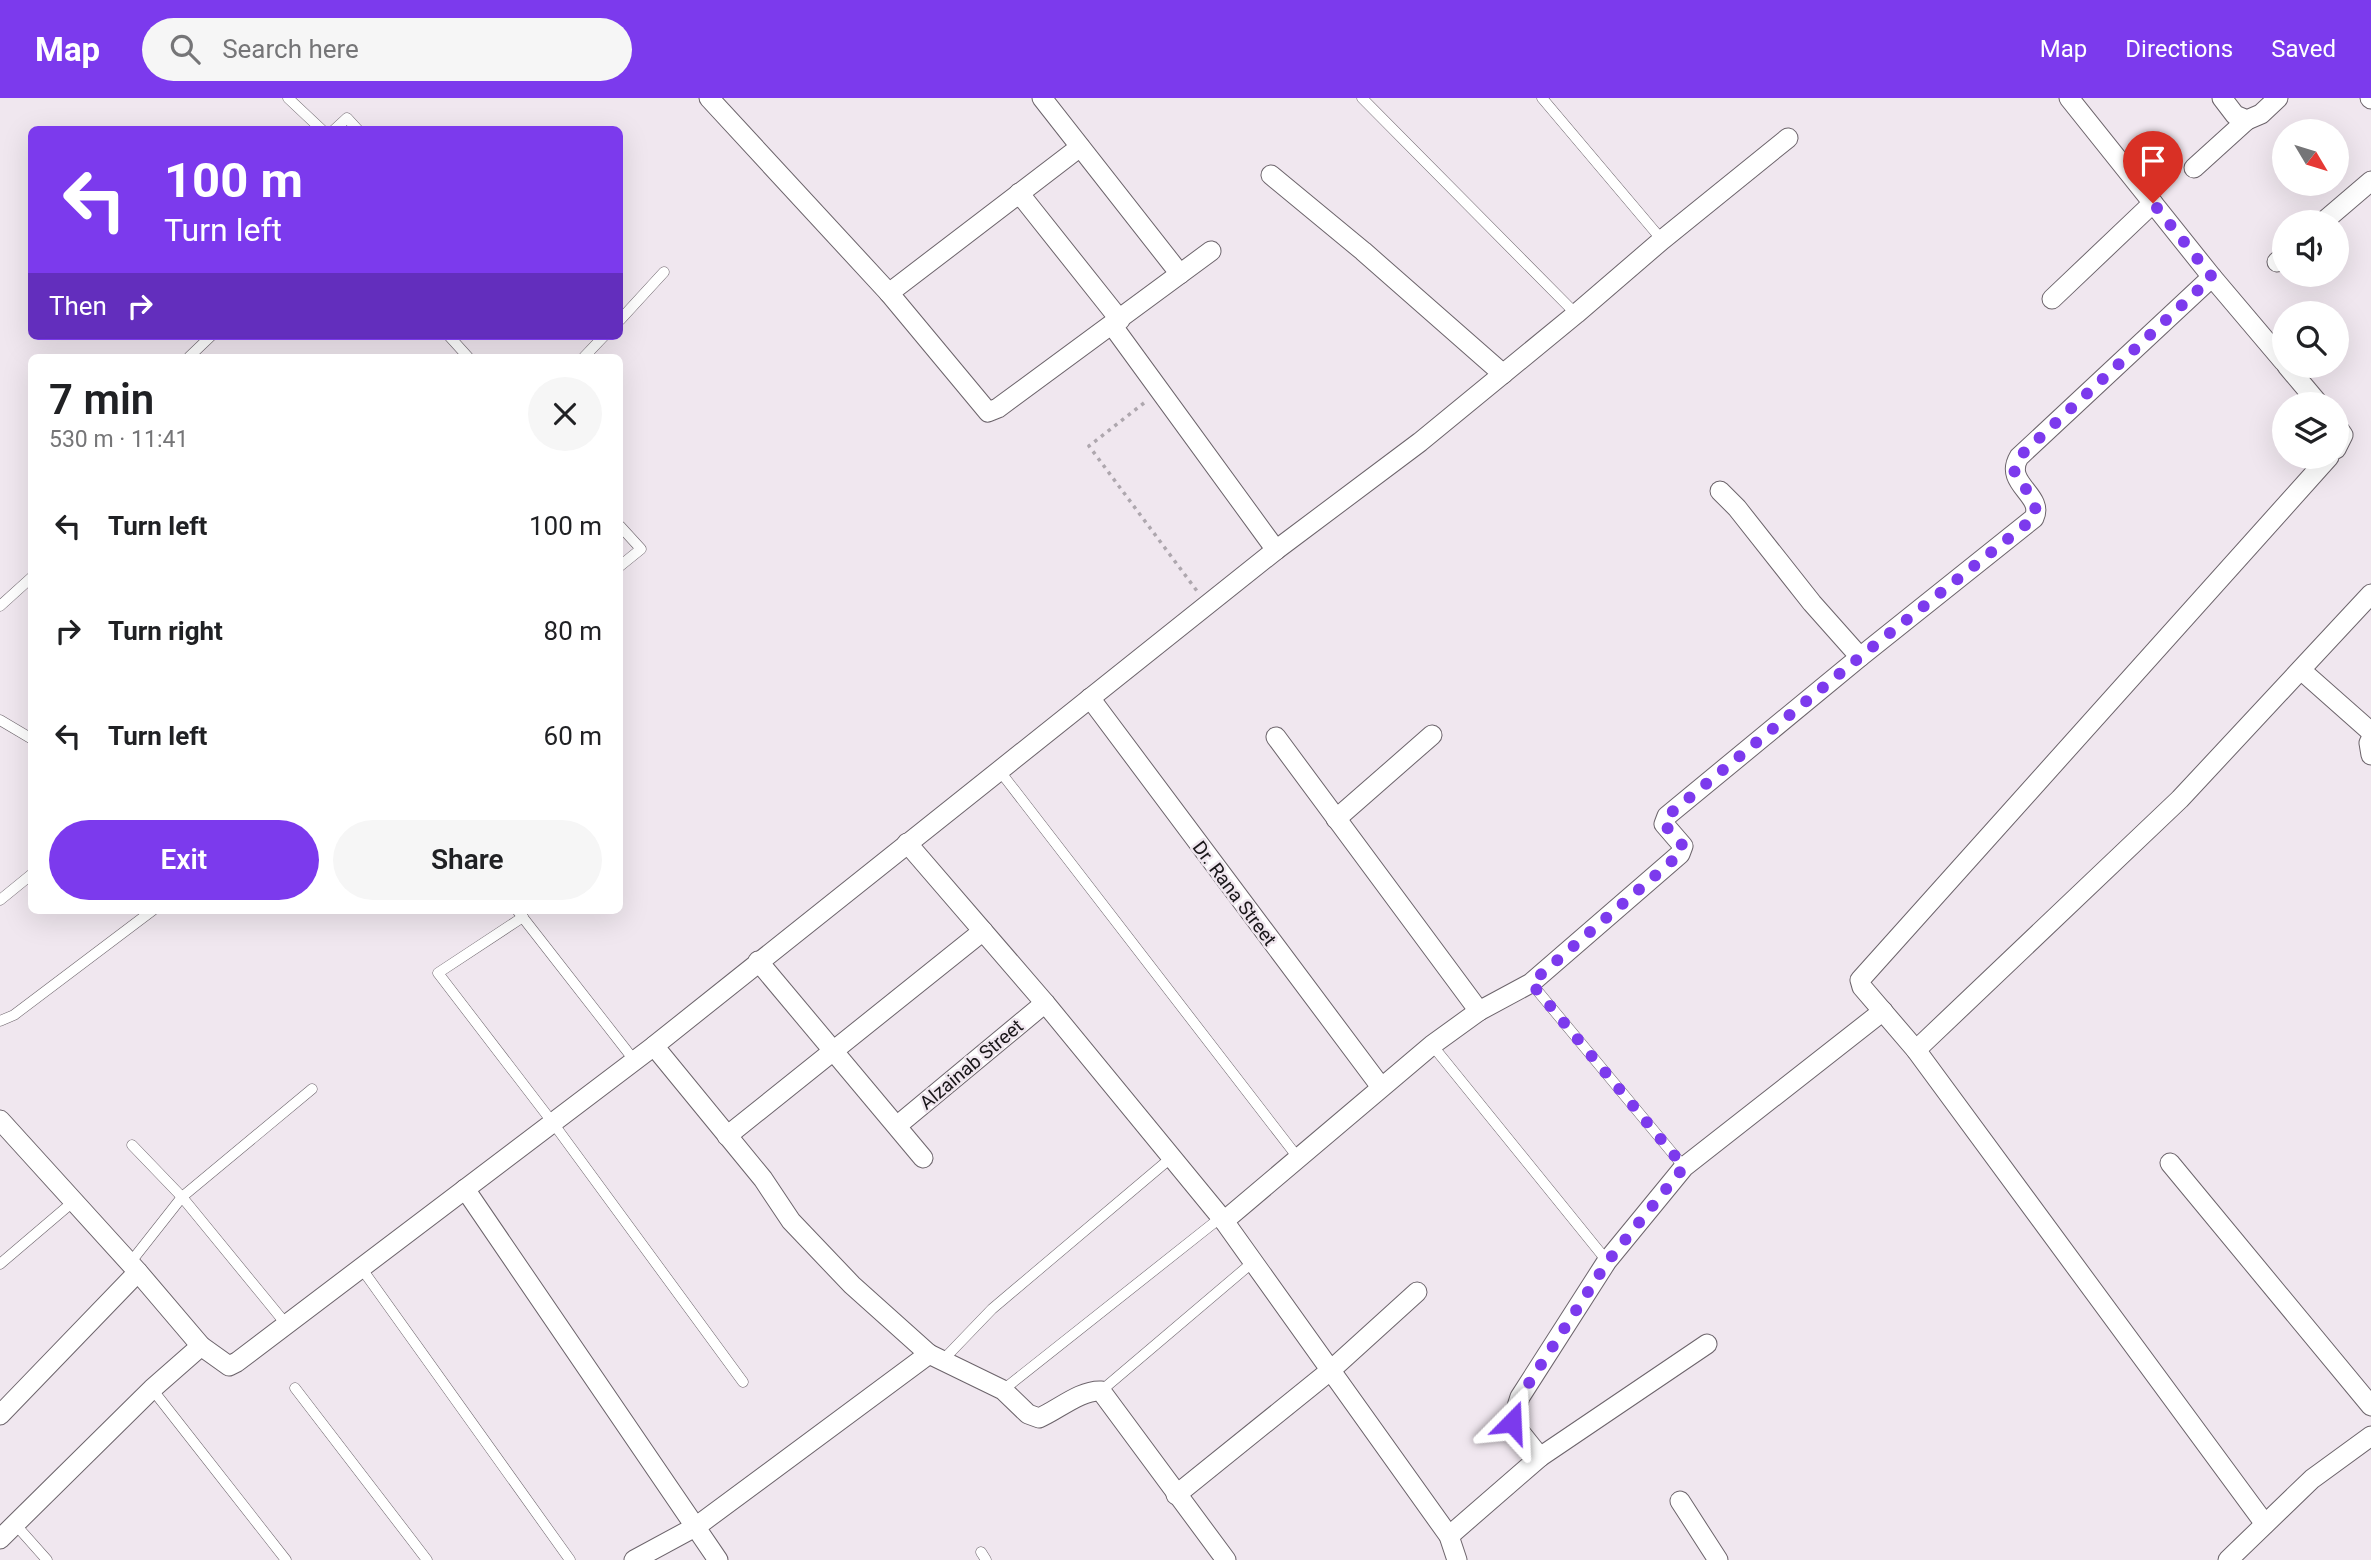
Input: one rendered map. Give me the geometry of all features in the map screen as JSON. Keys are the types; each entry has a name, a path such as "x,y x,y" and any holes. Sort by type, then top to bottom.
{"street":[{"path":"709,98 889,293 988,412 998,408 1116,323 1211,251"},
{"path":"1042,98 1180,274"},
{"path":"2069,98 2272,349"},
{"path":"2222,98 2235,115 2247,120"},
{"path":"2194,168 2247,120 2261,114 2278,98"},
{"path":"0,1120 201,1346 229,1366 362,1269 654,1046 1276,550 1420,442 1576,314 1661,240 1788,138"},
{"path":"889,293 1080,147"},
{"path":"1271,175 1363,251 1503,374"},
{"path":"2337,210 2371,181"},
{"path":"1019,194 1116,323 1160,391 1276,550"},
{"path":"2052,299 2153,203"},
{"path":"1222,1219 1300,1159 1432,1045 1479,1011 1531,983 1680,854 1683,846 1664,824 1667,816 2034,518 2037,512 2035,505 2014,473 2019,457 2212,277"},
{"path":"2297,378 2309,392"},
{"path":"2266,1524 1916,1050 1862,987 1860,980 2318,469"},
{"path":"1720,491 1860,657"},
{"path":"1916,1050 2180,799 2371,594"},
{"path":"2301,670 2371,732"},
{"name":"Dr. Rana Street","path":"1090,698 1381,1087"},
{"path":"1336,819 1432,735"},
{"path":"1276,737 1479,1011"},
{"path":"2371,739 2371,755"},
{"path":"907,843 1045,1003 1222,1219 1449,1536 1458,1560"},
{"path":"727,1136 983,931"},
{"path":"758,961 923,1158"},
{"name":"Alzainab Street","path":"898,1125 1045,1003"},
{"path":"1541,1457 1512,1422 1520,1397 1608,1261 1684,1167 1883,1011"},
{"path":"654,1046 763,1179 791,1221 852,1285 936,1357 1003,1390 1028,1414 1039,1418 1080,1396 1101,1391 1226,1560"},
{"path":"2170,1163 2371,1406"},
{"path":"465,1189 718,1560"},
{"path":"0,1415 134,1268"},
{"path":"1176,1495 1331,1370 1416,1292"},
{"path":"1449,1536 1541,1457 1707,1344"},
{"path":"0,1539 152,1389 201,1346"},
{"path":"634,1560 697,1526 936,1357"},
{"path":"2228,1560 2312,1479 2371,1436"},
{"path":"1680,1501 1718,1560"}],"lane":[{"path":"288,98 318,126"},
{"path":"1362,98 1576,314"},
{"path":"1542,98 1661,240"},
{"path":"338,126 347,118 354,126"},
{"path":"623,317 664,272"},
{"path":"192,354 207,340"},
{"path":"453,340 465,354"},
{"path":"587,354 600,340"},
{"path":"623,529 641,550 623,564"},
{"path":"0,606 28,581"},
{"path":"0,720 28,737"},
{"path":"999,770 1300,1159"},
{"path":"0,900 28,877"},
{"path":"0,1021 13,1015 148,914"},
{"path":"634,1060 520,914 438,973 553,1123 743,1382"},
{"path":"1531,983 1684,1167"},
{"path":"1432,1045 1608,1261"},
{"path":"134,1268 182,1197 312,1089"},
{"path":"132,1145 182,1197 286,1324"},
{"path":"936,1357 1172,1157"},
{"path":"0,1264 74,1201"},
{"path":"1003,1390 1222,1219"},
{"path":"1101,1391 1253,1262"},
{"path":"362,1269 570,1560"},
{"path":"295,1388 427,1560"},
{"path":"152,1389 286,1560"},
{"path":"15,1524 47,1560"}],"path":[{"path":"1160,391 1089,446 1208,605"}],"route":[{"path":"1512,1422 1520,1397 1608,1261 1684,1167 1531,983 1680,854 1683,846 1664,824 1667,816 2034,518 2037,512 2035,505 2014,473 2019,457 2212,277 2153,203"}]}
